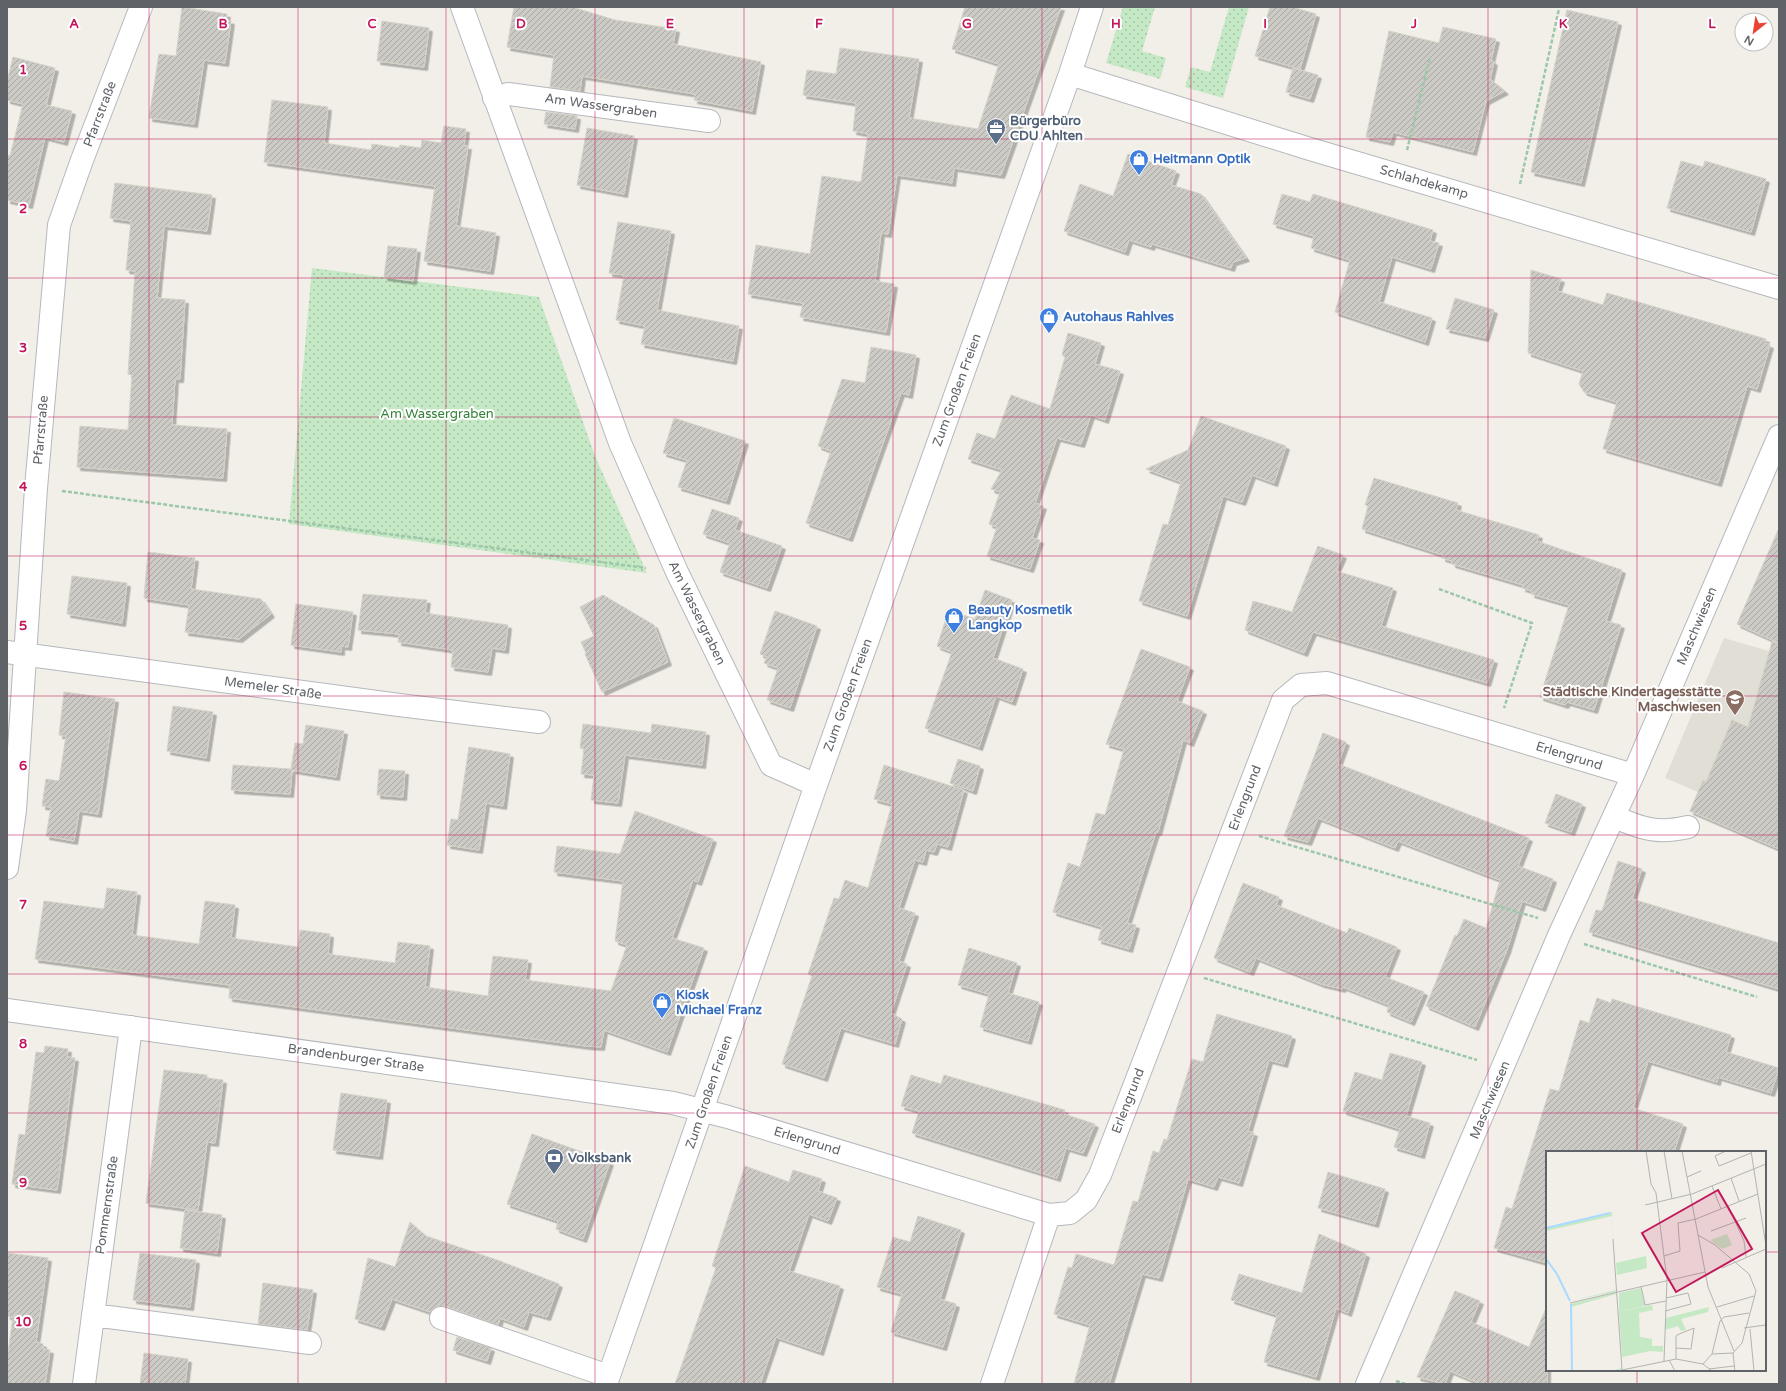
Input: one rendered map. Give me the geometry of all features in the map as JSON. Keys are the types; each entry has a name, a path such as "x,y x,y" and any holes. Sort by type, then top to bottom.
{"street":[{"name":"Pfarrstraße","path":"7,868 14,810 16,653 36,488 59,224 141,7"},
{"name":"Am Wassergraben","path":"462,7 620,443 676,572 771,765 816,785"},
{"name":"Zum Großen Freien","path":"607,1380 704,1110 816,785 1070,74 1092,7"},
{"name":"Schlahdekamp","path":"1070,74 1401,176 1514,208 1779,288"},
{"name":"Am Wassergraben","path":"494,98 508,94 709,121"},
{"name":"Maschwiesen","path":"1367,1384 1560,932 1615,817 1779,436"},
{"name":"Memeler Straße","path":"16,653 391,704 539,722"},
{"name":"Erlengrund","path":"704,1110 1049,1215 1070,1213 1086,1200 1100,1175 1282,700 1301,686 1327,683 1633,776"},
{"path":"1615,817 1641,828 1661,832 1688,827"},
{"name":"Brandenburger Straße","path":"7,1010 673,1103 704,1110"},
{"name":"Pommernstraße","path":"84,1384 131,1027"},
{"path":"992,1384 1049,1215"},
{"path":"93,1315 310,1343"},
{"path":"442,1318 607,1380"}],"path":[{"path":"1514,208 1559,9"},
{"path":"1401,176 1430,57"},
{"path":"36,488 648,568"},
{"path":"1439,589 1532,623 1502,711"},
{"path":"1258,835 1540,919"},
{"path":"1577,942 1757,997"},
{"path":"1202,977 1480,1061"}],"shaded area":[{"name":"Städtische Kindertagesstätte Maschwiesen","path":"1724,638 1779,654 1779,849 1690,811 1698,792 1665,778"}],"green space":[{"path":"1123,7 1155,7 1142,51 1166,58 1160,79 1106,63"},
{"path":"1229,7 1249,7 1223,98 1185,87 1191,67 1210,72"},
{"name":"Am Wassergraben","path":"312,268 539,297 595,456 647,573 289,524"}],"building":[{"path":"182,7 227,14 226,20 231,21 225,63 204,60 194,124 149,118 159,54 176,56"},
{"path":"514,7 572,7 615,20 676,29 673,44 761,62 752,111 694,100 695,94 582,76 580,91 550,87 554,55 507,47"},
{"path":"965,7 1061,7 1001,175 954,168 952,183 897,175 888,234 881,233 875,281 894,284 886,332 800,317 803,303 748,294 756,245 810,254 822,176 861,182 868,134 853,131 856,103 803,95 807,70 836,74 840,48 919,59 909,118 978,129 999,64 952,49"},
{"path":"1270,7 1292,7 1316,14 1300,69 1255,56"},
{"path":"1567,10 1618,22 1581,183 1531,172"},
{"path":"382,21 429,28 424,67 377,61"},
{"path":"1443,27 1496,39 1491,60 1494,62 1490,79 1505,91 1486,101 1473,152 1393,132 1390,142 1366,137 1389,31 1439,43"},
{"path":"13,57 55,68 46,105 72,111 64,142 45,137 29,205 7,200 7,155 10,156 23,104 7,100 7,82"},
{"path":"1293,68 1318,75 1310,99 1286,92"},
{"path":"272,100 328,107 324,143 371,150 372,144 399,148 400,145 421,148 422,140 441,143 444,126 466,129 464,146 468,146 456,226 496,233 490,271 424,261 435,186 264,162"},
{"path":"546,112 577,116 575,129 544,124"},
{"path":"587,128 634,136 624,194 577,185"},
{"path":"1128,154 1176,171 1171,185 1201,194 1246,258 1233,262 1231,268 1152,244 1151,247 1129,240 1125,252 1064,231 1080,184 1113,196"},
{"path":"1681,161 1703,167 1705,161 1766,179 1751,232 1667,208"},
{"path":"115,183 212,195 207,231 164,226 157,298 185,300 180,379 175,379 172,425 227,429 223,478 77,467 80,426 128,430 132,375 128,374 135,271 126,270 131,221 110,218"},
{"path":"1282,194 1310,202 1313,194 1433,230 1430,241 1439,243 1431,269 1392,257 1379,302 1432,318 1425,342 1335,312 1350,260 1311,248 1314,236 1273,224"},
{"path":"618,222 671,231 657,310 739,326 733,361 641,344 645,326 616,320 624,275 609,273"},
{"path":"388,246 417,249 413,281 384,277"},
{"path":"1531,270 1561,279 1557,291 1603,305 1607,293 1766,339 1765,343 1770,345 1757,389 1747,386 1718,483 1603,449 1617,402 1584,392 1579,384 1583,371 1528,353"},
{"path":"1455,298 1494,310 1485,338 1446,329"},
{"path":"1068,333 1101,343 1095,364 1120,371 1105,420 1091,415 1081,444 1057,438 1035,503 1043,506 1032,538 1040,540 1030,569 987,556 997,527 989,524 1000,492 991,489 1002,470 968,459 977,433 995,439 1011,395 1050,409 1065,357 1062,355"},
{"path":"871,347 916,355 909,395 901,393 849,538 806,523 831,451 818,446 842,379 865,383"},
{"path":"1201,416 1286,446 1274,483 1252,475 1242,502 1223,496 1187,616 1139,601 1163,524 1168,525 1181,482 1146,469 1188,450"},
{"path":"674,418 745,441 726,501 678,487 687,460 663,453"},
{"path":"1374,478 1458,503 1456,510 1539,535 1537,541 1622,570 1606,621 1621,625 1594,710 1567,702 1565,705 1540,697 1569,605 1531,594 1532,591 1522,588 1523,585 1452,564 1452,561 1442,558 1443,555 1362,529 1368,506 1365,505"},
{"path":"712,509 739,518 735,530 782,546 767,588 720,572 730,543 703,534"},
{"path":"1779,528 1779,643 1737,624"},
{"path":"1318,546 1343,555 1336,571 1393,588 1381,626 1494,660 1487,683 1313,632 1304,653 1245,630 1253,601 1292,612"},
{"path":"148,552 195,558 191,589 261,599 271,614 239,639 185,632 189,605 144,598"},
{"path":"72,576 127,583 122,623 67,614"},
{"path":"985,590 1012,600 993,658 1023,669 1012,702 996,696 979,747 925,728 952,652 937,646 949,610 975,619"},
{"path":"363,594 427,600 425,613 508,625 505,650 492,648 488,672 451,667 453,650 398,642 399,634 358,630"},
{"path":"603,595 654,625 668,662 602,692 581,642 594,636 580,607"},
{"path":"296,604 353,612 348,647 341,646 341,652 291,645"},
{"path":"775,611 817,626 790,708 767,700 778,668 764,663 767,657 760,654"},
{"path":"1772,642 1779,643 1779,849 1690,811 1703,780 1706,782 1732,720 1748,727"},
{"path":"1141,649 1190,667 1177,701 1203,711 1190,743 1183,740 1158,832 1156,832 1127,923 1136,925 1129,949 1098,940 1102,927 1053,912 1068,863 1080,867 1096,813 1105,815 1124,749 1106,744"},
{"path":"64,692 115,699 98,814 79,811 74,841 46,836 51,807 42,806 46,779 59,781 66,736 59,735"},
{"path":"173,706 213,712 206,758 167,751"},
{"path":"583,724 651,733 652,724 706,732 702,765 625,755 618,803 591,800 594,775 581,774 584,749 580,748"},
{"path":"306,725 344,731 336,777 292,770 290,794 231,790 233,765 291,769 295,743 303,744"},
{"path":"1323,733 1346,742 1338,764 1529,838 1518,866 1553,879 1542,908 1522,901 1507,950 1475,1027 1426,1006 1455,935 1457,936 1464,919 1486,928 1500,880 1398,841 1395,848 1318,818 1308,842 1284,836"},
{"path":"469,747 510,754 503,806 486,803 479,850 447,845 451,819 458,820"},
{"path":"958,759 980,766 973,791 950,783"},
{"path":"884,765 964,790 948,847 937,844 934,852 926,850 923,862 915,860 899,908 915,913 899,961 907,964 891,1013 902,1019 895,1044 841,1028 824,1078 782,1064 812,976 808,974 834,898 839,899 845,880 868,888 892,804 874,799"},
{"path":"379,769 405,771 403,797 377,795"},
{"path":"1556,794 1582,804 1571,832 1545,823"},
{"path":"635,811 713,839 698,882 693,880 672,938 704,948 667,1052 604,1030 601,1047 586,1046 229,998 230,985 35,959 44,901 104,909 107,888 137,892 132,935 199,944 205,901 235,905 231,938 298,947 300,930 330,934 328,954 395,963 398,942 430,946 425,987 488,996 493,956 528,960 525,980 611,991 627,945 615,941 623,881 554,872 557,846 620,854"},
{"path":"1618,861 1642,869 1632,899 1779,943 1779,989 1589,932 1596,910 1602,911"},
{"path":"1243,883 1279,897 1276,905 1347,933 1349,928 1397,947 1385,977 1424,992 1411,1022 1387,1012 1389,1005 1343,987 1342,989 1321,984 1256,958 1250,972 1214,958"},
{"path":"969,948 1017,963 1008,993 1039,1002 1028,1041 980,1027 989,994 958,985"},
{"path":"1597,998 1611,1003 1612,999 1731,1035 1726,1052 1779,1068 1771,1093 1718,1077 1717,1082 1648,1061 1633,1108 1683,1124 1674,1151 1546,1151 1546,1263 1494,1248 1506,1207 1512,1209 1550,1089 1559,1091 1580,1020 1589,1023"},
{"path":"1217,1014 1292,1036 1284,1064 1269,1060 1248,1131 1254,1133 1239,1183 1218,1177 1214,1187 1188,1179 1159,1278 1142,1274 1109,1384 1074,1384 1090,1325 1054,1314 1068,1267 1072,1268 1076,1254 1114,1265 1133,1201 1138,1202 1153,1151 1159,1153 1164,1139 1167,1140 1192,1059 1203,1062"},
{"path":"45,1046 68,1049 67,1057 75,1058 57,1190 12,1184 19,1134 25,1135 36,1052 44,1053"},
{"path":"1390,1053 1422,1062 1406,1116 1430,1123 1421,1155 1394,1147 1400,1129 1343,1111 1355,1072 1382,1080"},
{"path":"164,1070 207,1075 207,1078 223,1080 215,1143 207,1142 198,1210 146,1203"},
{"path":"911,1075 941,1084 944,1075 1065,1110 1064,1114 1095,1124 1083,1153 1066,1148 1057,1178 912,1133 919,1111 901,1106"},
{"path":"341,1093 387,1100 379,1156 333,1150"},
{"path":"532,1134 610,1162 583,1239 556,1229 558,1221 507,1204"},
{"path":"745,1166 789,1182 793,1170 822,1179 818,1191 837,1198 828,1221 809,1214 789,1271 840,1286 820,1352 776,1337 760,1384 675,1384 716,1268 712,1266"},
{"path":"1328,1172 1385,1189 1375,1224 1318,1208"},
{"path":"185,1210 222,1215 217,1253 180,1248"},
{"path":"918,1216 961,1230 940,1299 956,1304 943,1347 891,1332 902,1294 877,1287 893,1237 910,1242"},
{"path":"410,1222 426,1236 500,1261 559,1284 547,1317 529,1312 524,1327 500,1318 498,1325 445,1306 438,1306 430,1312 392,1299 381,1327 355,1319 368,1258 395,1267"},
{"path":"1319,1234 1366,1254 1348,1313 1336,1308 1316,1377 1264,1362 1277,1315 1231,1300 1239,1274 1302,1293"},
{"path":"7,1253 48,1258 36,1342 43,1344 43,1349 50,1350 45,1384 7,1384 7,1360 13,1317 7,1316"},
{"path":"140,1253 196,1260 190,1307 133,1300"},
{"path":"263,1283 313,1290 307,1330 258,1324"},
{"path":"1455,1291 1480,1301 1471,1322 1529,1347 1546,1308 1547,1384 1481,1384 1450,1371 1445,1384 1417,1377"},
{"path":"457,1337 491,1348 487,1361 453,1350"},
{"path":"144,1353 188,1359 185,1384 140,1384"}],"place":[{"name":"Bürgerbüro CDU Ahlten","path":"996,145"},
{"name":"Heitmann Optik","path":"1139,176"},
{"name":"Autohaus Rahlves","path":"1049,334"},
{"name":"Beauty Kosmetik Langkop","path":"954,634"},
{"name":"Städtische Kindertagesstätte Maschwiesen","path":"1735,716"},
{"name":"Kiosk Michael Franz","path":"662,1019"},
{"name":"Volksbank","path":"554,1175"}]}
